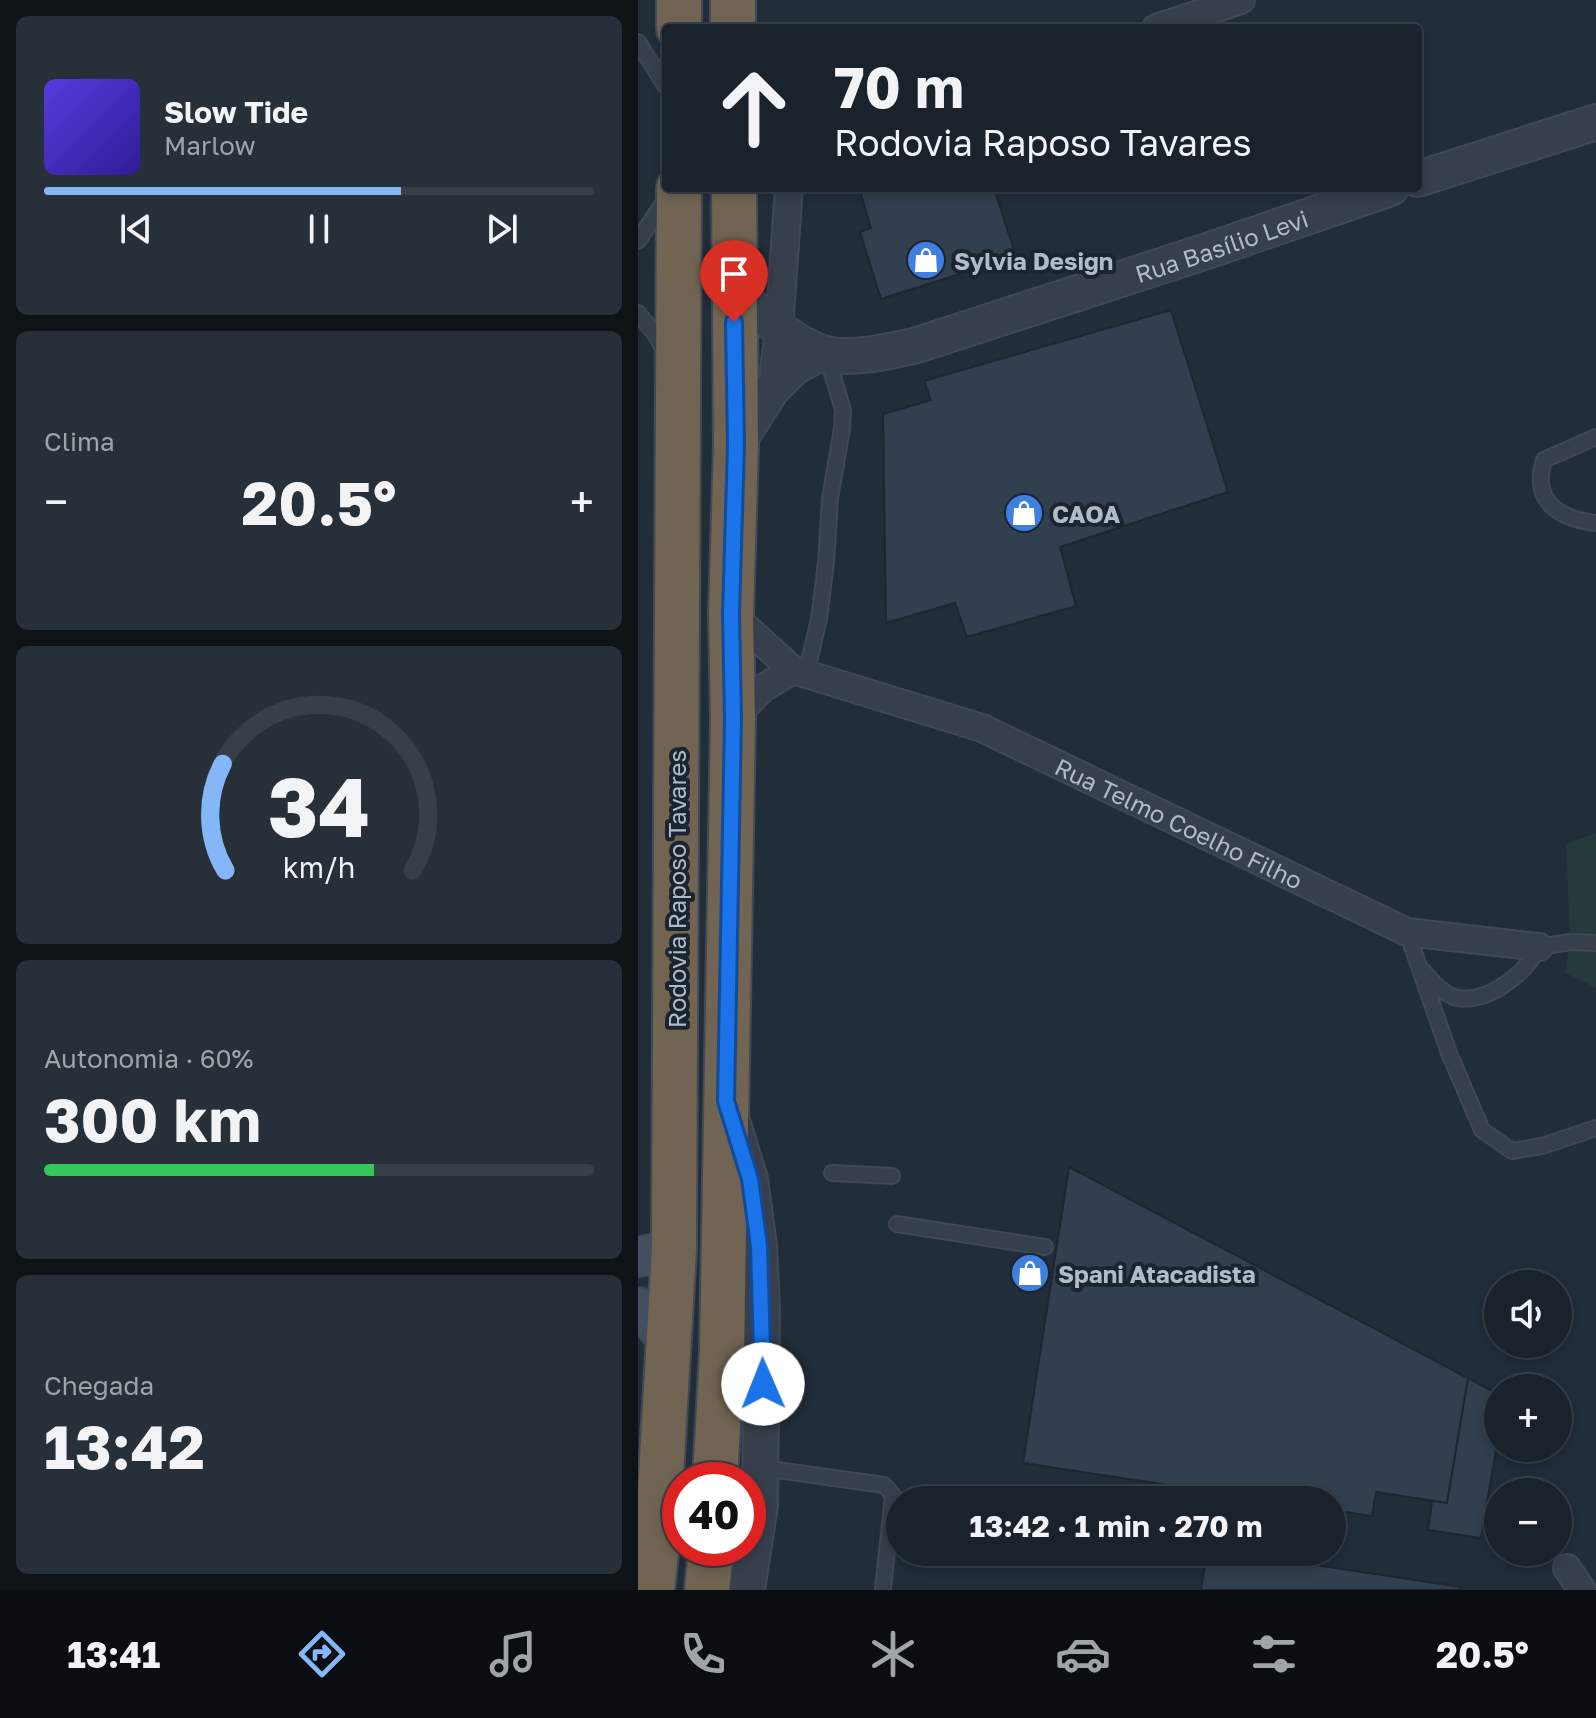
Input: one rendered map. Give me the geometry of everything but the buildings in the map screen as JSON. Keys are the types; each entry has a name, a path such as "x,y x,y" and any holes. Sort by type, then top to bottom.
{"highway":[{"path":"679,0 679,24"},
{"path":"733,0 733,24"},
{"name":"Rodovia Raposo Tavares","path":"652,1590 669,1340 656,1253 678,378 679,192"},
{"path":"716,1462 722,1351 733,718 731,614 736,445 734,192"},
{"path":"707,1590 709,1566"}],"main road":[{"path":"638,1307 669,1340"}],"street":[{"path":"1168,24 1241,0"},
{"path":"1422,178 1596,122"},
{"path":"772,389 789,192"},
{"name":"Rua Basílio Levi","path":"734,292 779,329 824,353 873,355 917,345 1379,192"},
{"path":"736,445 772,389 794,367 824,353"},
{"name":"Rua Telmo Coelho Filho","path":"731,614 800,672 982,728 1407,932 1539,947"},
{"path":"733,718 763,688 800,672"},
{"path":"726,1101 750,1179 759,1246 763,1341 761,1462"},
{"path":"747,1590 751,1566"},
{"path":"1567,1568 1582,1590"}],"lane":[{"path":"638,42 662,81"},
{"path":"638,241 664,204 668,192"},
{"path":"638,313 656,335 678,378"},
{"path":"800,672 819,619 830,498 842,429 843,410 824,353"},
{"path":"1596,437 1544,460 1539,475 1549,505 1562,516 1596,523"},
{"path":"1407,932 1449,1053 1482,1130 1512,1151 1542,1146 1596,1128"},
{"name":"Rua Telmo Coelho Filho","path":"1539,947 1570,942 1596,943"},
{"path":"1419,967 1438,987 1456,998 1478,997 1521,972 1532,961 1539,947"},
{"path":"832,1173 892,1176"},
{"path":"897,1224 1045,1247"},
{"path":"766,1469 884,1485 893,1495 883,1589"}],"green space":[{"path":"1596,833 1596,988 1565,973 1570,942 1566,844"}],"place":[{"name":"Sylvia Design","path":"926,260"},
{"name":"CAOA","path":"1024,513"},
{"name":"Spani Atacadista","path":"1030,1273"}],"route":[{"path":"734,322 736,445 731,614 733,718 726,1101 750,1179 759,1246 763,1384"}]}
